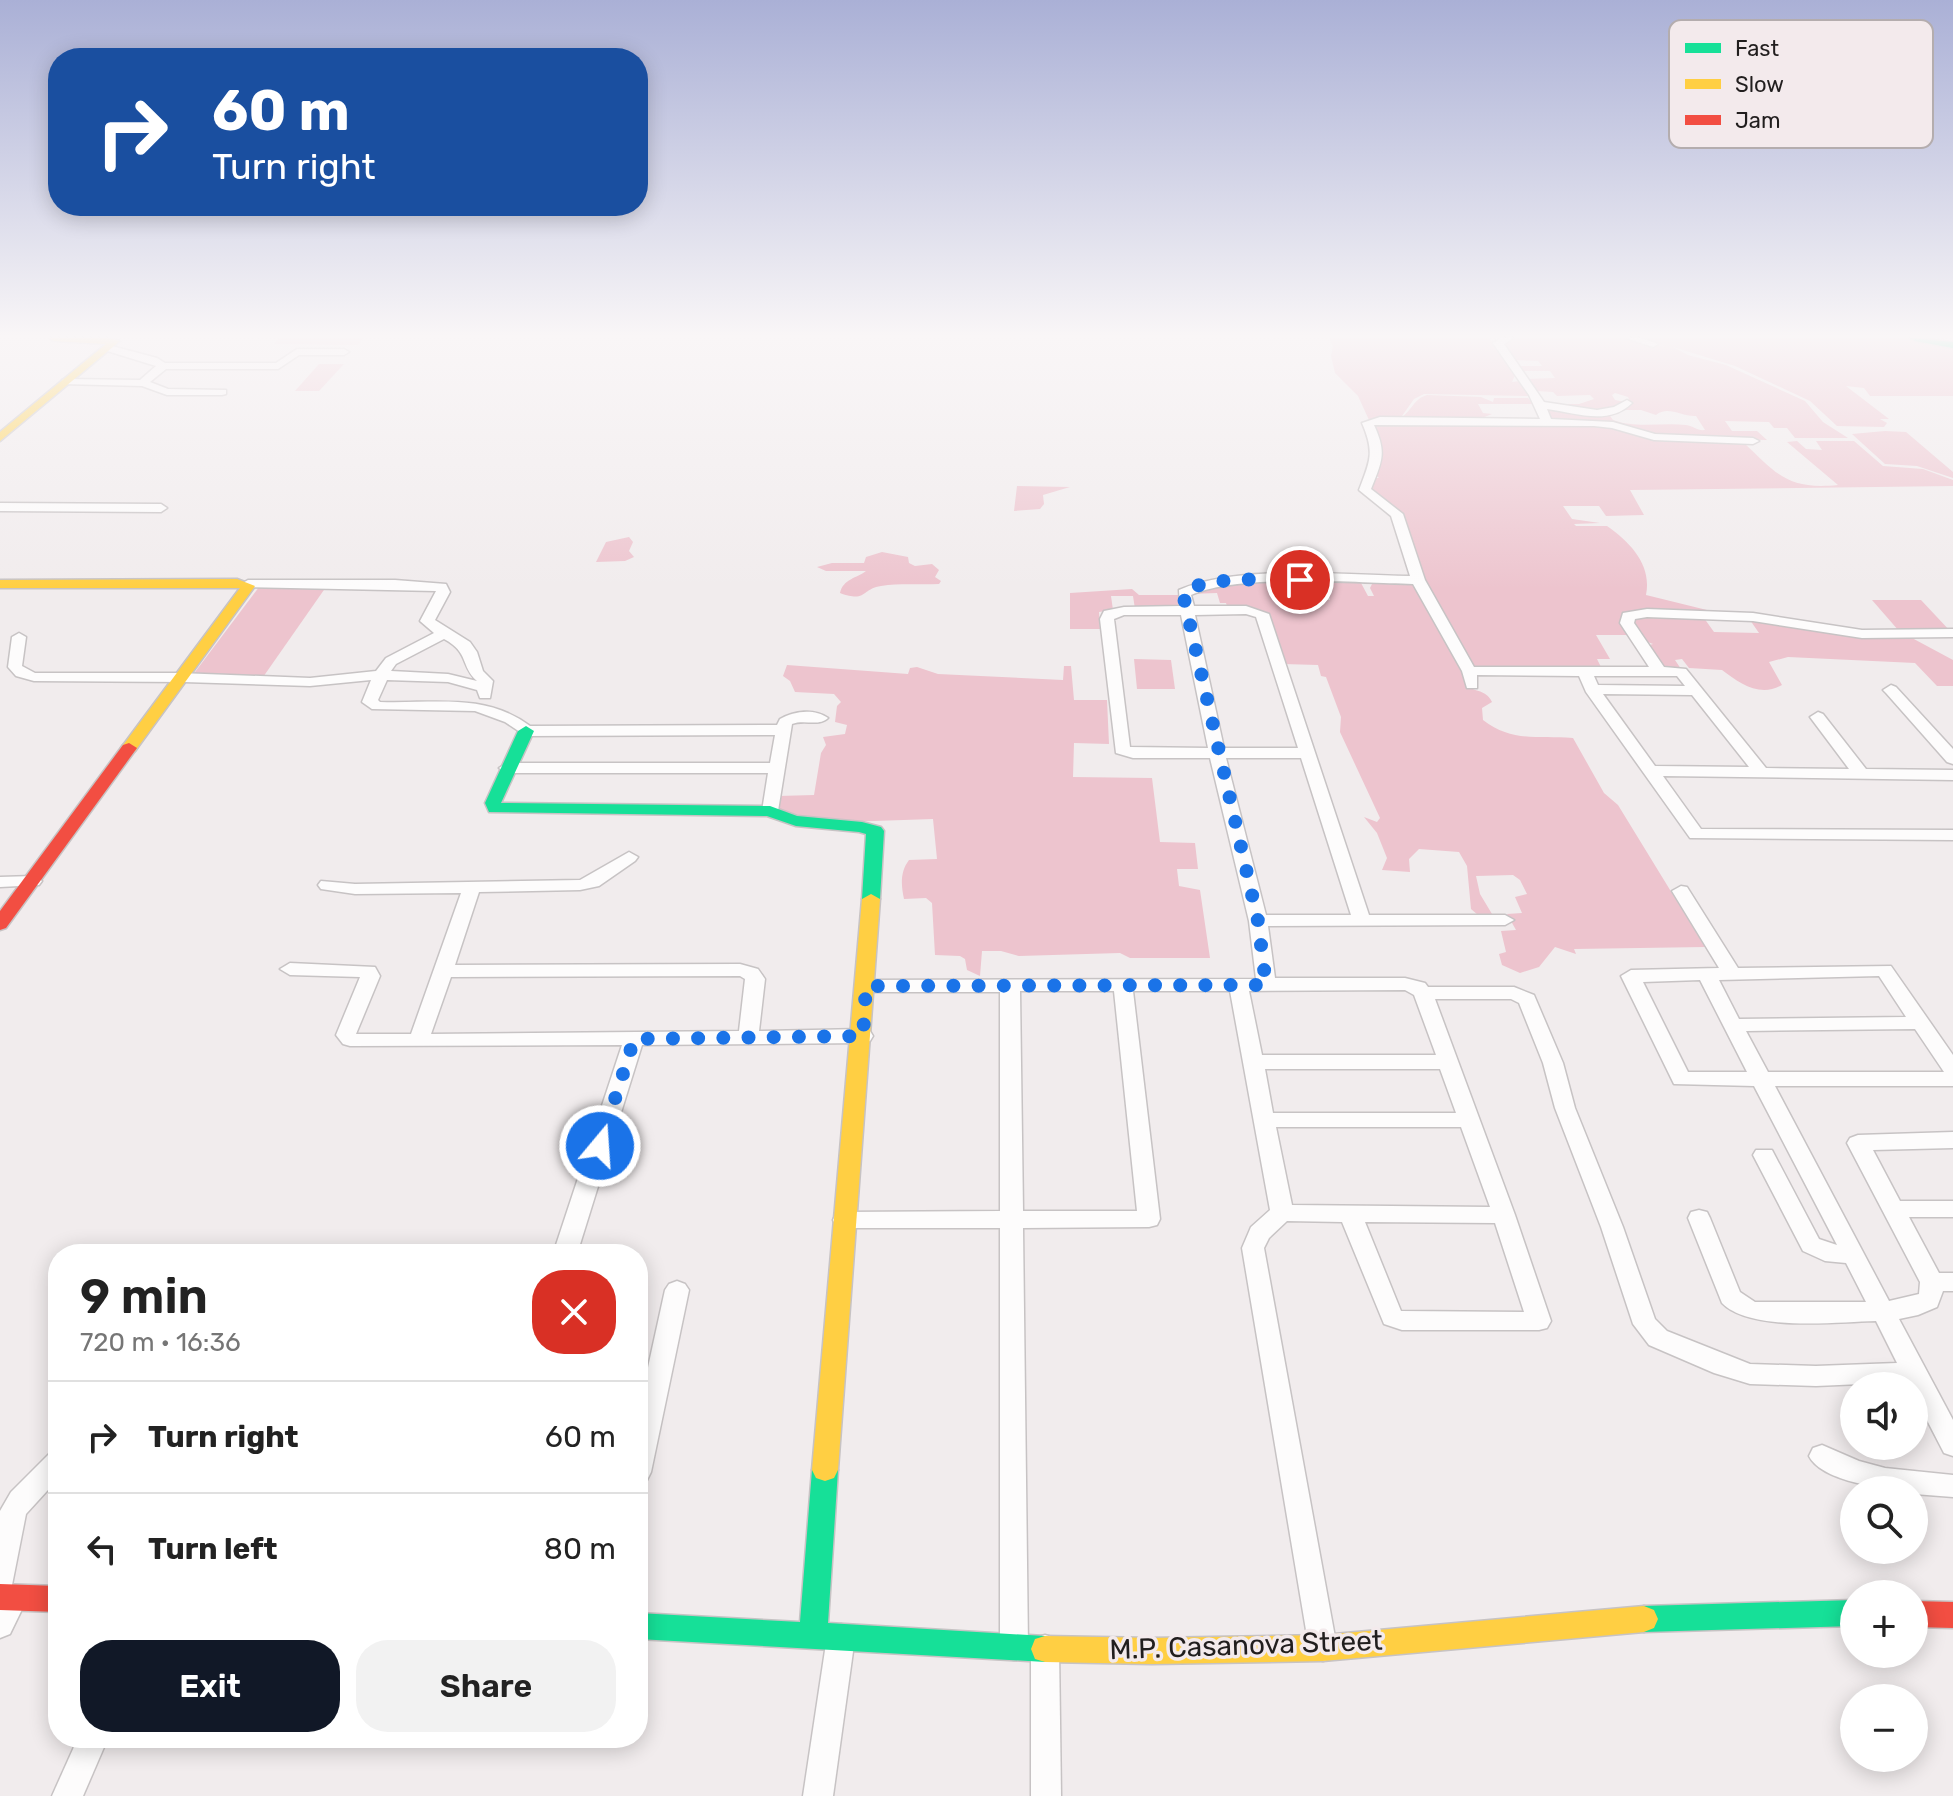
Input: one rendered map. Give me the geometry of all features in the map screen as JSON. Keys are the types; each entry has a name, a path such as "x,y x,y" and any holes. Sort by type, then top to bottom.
{"main road":[{"path":"0,438 19,422"},
{"path":"0,584 248,584"},
{"path":"0,924 248,584"},
{"path":"526,731 507,768 493,803 495,808 770,811 800,825 851,825 875,831 863,1036 844,1220 827,1636"},
{"path":"5,1592 48,1598"},
{"name":"M.P. Casanova Street","path":"648,1627 1045,1648 1323,1648 1520,1628 1778,1612 1840,1613"},
{"path":"1928,1614 1953,1615"}],"street":[{"path":"1372,422 1368,423 1379,451 1375,470 1364,489 1397,514 1418,580 1471,678 1584,671 1683,673 1760,771"},
{"path":"1530,422 1607,424 1667,439 1753,441"},
{"path":"0,507 161,508"},
{"path":"1266,985 1258,921 1217,753 1186,612 1185,591 1224,582 1418,580"},
{"path":"248,584 441,587 443,592 427,618 432,626 446,632 474,656 476,672 486,681 486,711"},
{"path":"1307,753 1133,753 1119,747 1109,614 1124,611 1242,610 1262,614 1362,921"},
{"path":"1659,671 1626,622 1628,616 1647,613 1753,617 1862,634 1953,633"},
{"path":"446,632 391,661 381,675 370,702 377,706 462,705 500,711 526,731 783,730"},
{"path":"19,637 15,667 21,673 34,677 310,682 381,675 448,678 484,687"},
{"path":"1584,671 1592,689 1696,834 1953,835"},
{"path":"1592,689 1697,691"},
{"path":"1891,690 1952,772"},
{"path":"770,811 785,722 792,717 820,718"},
{"path":"1818,717 1861,773"},
{"path":"507,768 778,768"},
{"path":"1653,771 1952,772"},
{"path":"327,885 355,889 580,885 593,882 629,857"},
{"path":"0,882 33,881"},
{"path":"418,1041 472,887"},
{"path":"1681,891 1732,973"},
{"path":"1258,921 1505,920"},
{"path":"290,969 368,971 370,976 346,1035 360,1041 863,1036"},
{"path":"444,971 740,970 751,973 755,979 748,1037"},
{"path":"1953,1070 1884,970 1631,976 1681,1079 1953,1079"},
{"path":"1706,974 1913,1372"},
{"path":"866,986 1405,984 1418,987 1423,993 1504,1215 1539,1321 1402,1321 1392,1317 1351,1215"},
{"path":"844,1220 1149,1219 1123,986"},
{"path":"1010,987 1014,1647"},
{"path":"1239,987 1282,1213"},
{"path":"1423,993 1514,993 1527,999 1553,1063 1565,1108 1612,1227 1645,1324 1658,1338 1750,1374 1840,1375"},
{"path":"1734,1025 1921,1023"},
{"path":"568,1244 634,1039"},
{"path":"1253,1062 1448,1062"},
{"path":"1264,1120 1469,1120"},
{"path":"1699,1218 1730,1297 1752,1311 1882,1312 1927,1302 1942,1282 1891,1209 1858,1143 1953,1140"},
{"path":"1764,1155 1811,1245 1819,1252 1852,1254"},
{"path":"1891,1209 1953,1209"},
{"path":"1323,1648 1253,1248 1259,1233 1282,1213 1504,1215"},
{"path":"648,1425 677,1290"},
{"path":"1928,1399 1953,1445"},
{"path":"1822,1456 1853,1472 1897,1483 1953,1486"},
{"path":"0,1625 13,1512 20,1500 48,1472"},
{"path":"818,1796 827,1636"},
{"path":"1045,1648 1046,1796"},
{"path":"67,1796 89,1748"}],"shaded area":[{"path":"1470,422 1615,427 1651,437 1743,442 1784,477 1806,485 1821,486 1838,485 1787,442 1797,441 1806,449 1822,450 1816,441 1854,441 1883,466 1923,469 1953,480 1953,486 1630,490 1644,515 1606,516 1599,506 1563,506 1572,519 1600,523 1574,524 1576,526 1607,526 1631,547 1643,564 1646,595 1715,612 1631,612 1630,635 1596,635 1610,659 1597,659 1602,669 1487,670 1473,667 1429,593 1402,525 1370,494 1373,478 1379,478 1376,475 1382,447 1376,440 1372,424"},
{"path":"1557,422 1686,425 1705,430 1700,422 1726,422 1732,431 1757,431 1767,440 1678,438"},
{"path":"1761,422 1823,422 1848,438 1795,438 1787,428 1774,428 1769,422"},
{"path":"1832,422 1887,423 1884,427 1837,426"},
{"path":"1906,432 1953,472 1953,478 1917,466 1885,464 1852,434"},
{"path":"1017,486 1070,487 1043,495 1044,504 1040,509 1014,511"},
{"path":"629,537 633,542 629,551 634,557 625,561 596,562 606,542"},
{"path":"882,552 908,557 909,563 915,566 932,564 939,570 935,577 941,581 939,584 881,586 855,597 840,593 847,582 866,571 826,571 817,567 832,563 864,563 866,557"},
{"path":"1327,582 1361,583 1368,596 1374,596 1370,588 1372,584 1413,583 1466,674 1468,687 1490,698 1492,702 1482,708 1483,720 1515,735 1573,738 1604,793 1618,805 1705,947 1574,949 1576,954 1555,947 1539,967 1520,973 1502,965 1499,954 1506,952 1501,931 1516,930 1507,914 1522,913 1515,897 1527,894 1520,880 1513,875 1476,876 1480,894 1492,914 1478,915 1471,909 1467,866 1459,852 1419,849 1409,859 1410,872 1382,870 1387,858 1377,833 1364,817 1377,822 1380,818 1340,732 1341,717 1326,677 1321,676 1318,665 1283,664 1263,612 1228,609 1226,603 1220,603 1217,593 1188,594 1227,583 1296,583 1296,590 1289,599 1330,600"},
{"path":"259,587 326,587 261,680 192,676"},
{"path":"1132,589 1139,595 1178,595 1179,607 1135,609 1133,596 1111,596 1113,610 1099,612 1100,629 1070,629 1070,593"},
{"path":"1872,600 1921,600 1951,632 1899,631"},
{"path":"1631,616 1704,618 1714,632 1759,633 1750,620 1912,638 1953,660 1953,686 1937,686 1915,663 1788,657 1769,662 1782,685 1766,690 1743,684 1722,670 1689,668 1682,659 1675,660 1681,669 1663,669 1646,646 1653,644 1645,641 1631,625"},
{"path":"1134,659 1171,660 1175,689 1137,689"},
{"path":"787,665 908,674 910,668 917,667 938,674 1063,680 1064,666 1071,666 1074,700 1107,700 1109,744 1074,743 1073,777 1152,778 1160,842 1195,843 1198,869 1177,869 1179,886 1200,890 1210,958 1130,958 1120,953 1019,956 1001,951 982,951 980,976 967,970 965,959 960,956 935,955 932,903 926,898 904,899 902,884 909,860 937,859 933,819 815,823 778,810 778,796 814,795 821,753 826,745 823,737 845,734 847,725 835,722 837,706 841,702 834,694 795,692 790,681 783,676"}],"traffic: fast":[{"path":"526,731 493,803 495,808 770,811 796,821 862,827 875,831 871,899"},
{"path":"813,1635 825,1470"},
{"path":"1644,1619 1840,1613"},
{"path":"648,1627 1045,1649"}],"traffic: slow":[{"path":"0,438 19,422"},
{"path":"0,584 237,583 248,586 129,748"},
{"path":"825,1470 871,899"},
{"path":"1045,1649 1323,1648 1644,1619"}],"traffic: jam":[{"path":"0,924 129,748"},
{"path":"0,1597 48,1599"},
{"path":"1928,1614 1953,1615"}],"route":[{"path":"600,1146 634,1039 863,1036 866,986 1266,985 1258,921 1217,753 1183,594 1191,587 1229,581 1300,580"}]}
